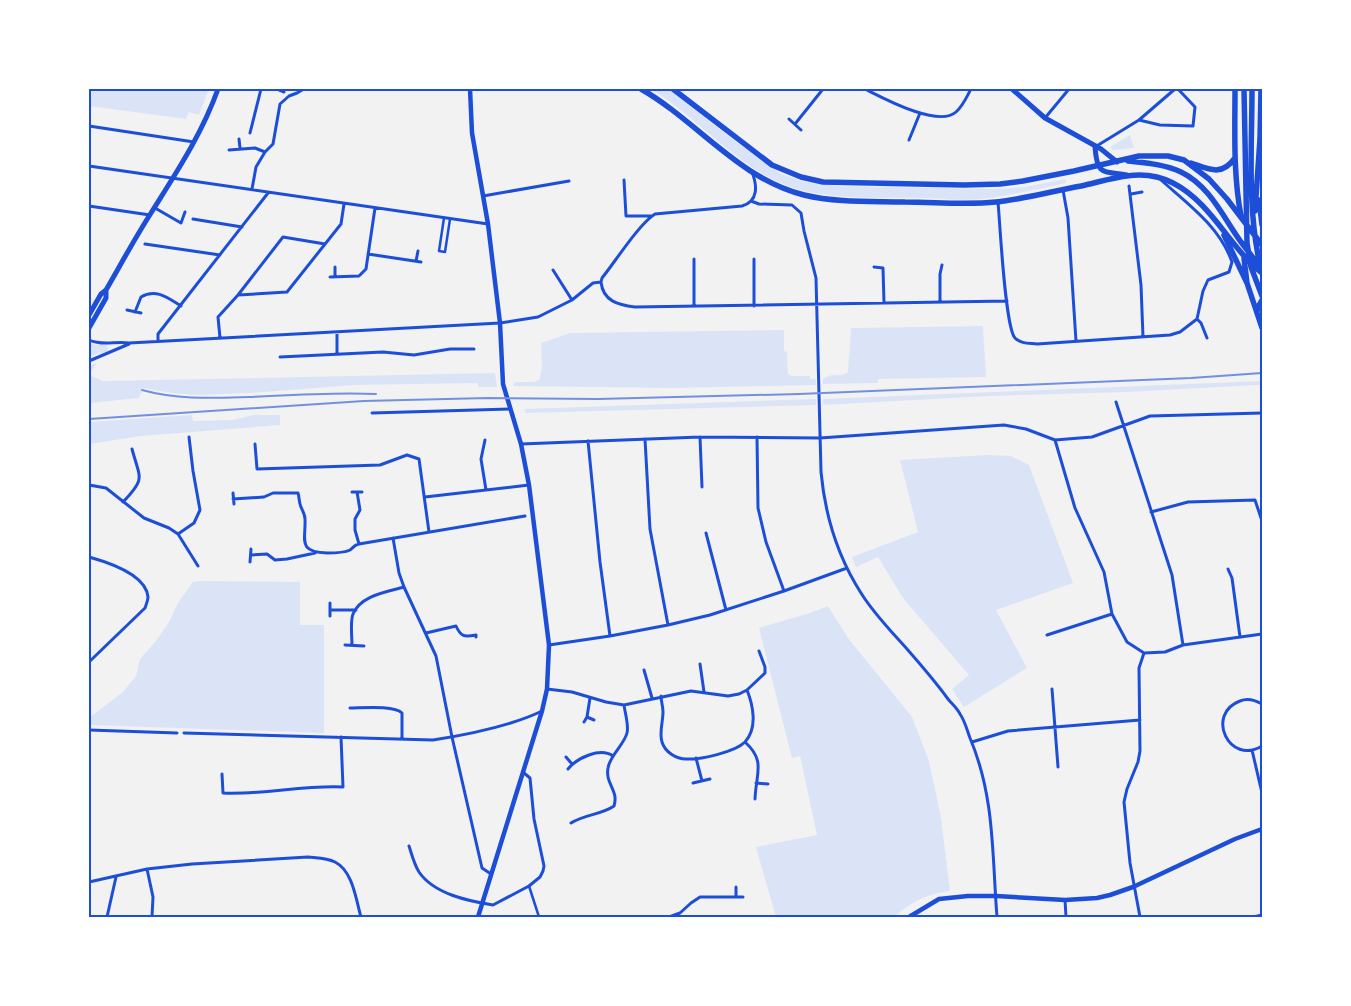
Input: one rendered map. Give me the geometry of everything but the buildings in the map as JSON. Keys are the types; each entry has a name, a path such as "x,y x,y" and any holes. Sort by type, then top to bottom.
{"highway":[{"path":"641,89 656,98 710,141 752,171 765,180 783,188 819,198 980,203 998,202 1063,190 1127,175 1157,176 1172,182 1190,194 1224,229 1244,256 1260,261"},
{"path":"673,89 772,165 812,180 981,185 1023,181 1148,155 1168,156 1215,170 1224,168 1235,158"},
{"path":"1235,89 1236,187 1244,227 1260,261 1253,301"},
{"path":"1244,89 1247,243 1262,296"},
{"path":"1252,89 1252,201 1257,250 1262,272"},
{"path":"1261,89 1260,147 1255,215 1262,272"},
{"path":"1235,146 1240,154 1246,155 1254,154 1260,147"},
{"path":"1184,160 1209,179 1241,217"},
{"path":"1120,161 1160,165 1181,172 1190,178 1208,194 1243,245 1260,261"},
{"path":"1258,188 1262,225"},
{"path":"1224,229 1234,230 1244,227 1251,222 1255,215"},
{"path":"1218,224 1247,283 1262,328"},
{"path":"1244,227 1262,245"},
{"path":"1244,227 1243,245 1247,283"},
{"path":"1257,313 1262,300"}],"main road":[{"path":"89,315 195,142 218,89"},
{"path":"1012,89 1045,118 1120,161"},
{"path":"1095,147 1098,166 1105,172 1127,175"},
{"path":"89,328 106,298 106,290"}],"street":[{"path":"250,133 261,89"},
{"path":"277,89 284,92"},
{"path":"252,189 256,167 265,152 273,144 280,104 289,96 304,89"},
{"path":"470,89 472,132 488,224 500,323 502,372 504,386 521,444 529,485 548,645 547,689 542,711 478,917"},
{"path":"795,124 823,89"},
{"path":"865,89 896,106 920,113 944,116 951,115 961,106 971,89"},
{"path":"1045,118 1069,89"},
{"path":"1095,147 1139,120 1177,89 1195,107 1193,126 1160,125 1139,120"},
{"path":"910,140 920,113"},
{"path":"789,119 801,130"},
{"path":"89,126 195,142"},
{"path":"239,139 240,148"},
{"path":"229,150 255,148 265,152"},
{"path":"89,166 488,224"},
{"path":"624,180 626,216 652,216 659,213 742,206 751,201 756,191 752,171"},
{"path":"998,202 1007,301 1012,333 1016,339 1024,343 1170,335 1180,332 1197,319 1205,284 1212,278 1229,272 1232,262 1217,235 1193,207 1157,176"},
{"path":"483,197 569,181"},
{"path":"1129,186 1141,285 1143,337"},
{"path":"1063,190 1068,218 1076,341"},
{"path":"1131,194 1142,192"},
{"path":"158,341 158,334 268,193"},
{"path":"751,201 763,204 787,204 799,210 815,270 823,494 837,545 861,593 876,614 934,679 960,714 972,742 985,782 991,814 997,917"},
{"path":"238,295 287,292 341,224 344,204"},
{"path":"89,206 150,215"},
{"path":"154,207 181,223 185,212"},
{"path":"330,277 360,276 366,269 374,208"},
{"path":"652,216 602,278 604,294 619,305 635,307 694,305 754,306 1007,301"},
{"path":"444,218 439,251 445,252 450,219"},
{"path":"193,219 243,227"},
{"path":"220,338 218,318 283,237 325,244"},
{"path":"145,244 220,255"},
{"path":"416,261 418,251"},
{"path":"368,254 421,262"},
{"path":"694,259 694,305"},
{"path":"754,259 754,306"},
{"path":"940,302 940,274 942,265"},
{"path":"335,267 335,277"},
{"path":"874,268 883,268 884,303"},
{"path":"553,270 572,300"},
{"path":"89,361 129,344 158,341 500,323 538,317 572,300 593,283 601,282"},
{"path":"134,312 141,297 151,293 160,294 181,306"},
{"path":"127,310 140,313"},
{"path":"1197,319 1201,323 1207,338"},
{"path":"337,332 338,353"},
{"path":"89,340 96,343 120,342 129,344"},
{"path":"280,357 383,352 414,355 450,349 474,349"},
{"path":"467,349 467,354"},
{"path":"1116,402 1172,576 1183,645"},
{"path":"372,413 510,407"},
{"path":"521,444 700,437 820,438 1004,425 1026,429 1055,440 1092,437 1150,416 1262,413"},
{"path":"178,534 194,523 200,510 189,437"},
{"path":"700,437 702,487"},
{"path":"757,437 758,508 766,542 784,591"},
{"path":"646,439 650,529 668,625"},
{"path":"485,440 482,459 486,490"},
{"path":"1055,440 1075,508 1104,572 1112,614 1127,642 1144,653 1165,652 1183,645 1262,634"},
{"path":"588,441 600,562 610,636"},
{"path":"256,444 257,469 380,465 407,455 419,460 429,532"},
{"path":"123,502 136,489 140,480 140,474 132,450 126,454"},
{"path":"89,484 106,488 144,518 169,528 178,534 198,566"},
{"path":"425,498 529,485"},
{"path":"233,493 234,501 264,497 273,493 298,492 300,506 305,517 305,544 312,552 316,553"},
{"path":"359,544 355,530 355,519 360,510 355,492 362,492"},
{"path":"1151,512 1188,502 1255,500 1262,521"},
{"path":"250,555 267,554 275,560 316,553 349,551 354,545 359,544 525,516"},
{"path":"706,533 726,610"},
{"path":"392,538 399,573 404,587 436,656 452,737 482,868 492,875"},
{"path":"250,562 251,549"},
{"path":"89,557 129,573 142,583 148,598 145,608 89,662"},
{"path":"548,645 668,625 726,610 847,568"},
{"path":"1228,569 1232,578 1240,637"},
{"path":"352,645 353,615 356,610 374,595 404,587"},
{"path":"330,603 330,616"},
{"path":"330,610 356,610"},
{"path":"1047,635 1112,614"},
{"path":"426,633 456,626 460,635 464,637 476,635 476,637"},
{"path":"345,645 364,646"},
{"path":"547,689 572,692 624,705 691,690 728,696 747,690 765,673 759,651"},
{"path":"1140,917 1133,887 1124,802 1140,751 1139,668 1144,653"},
{"path":"755,659 762,659"},
{"path":"700,664 704,692"},
{"path":"644,670 652,698"},
{"path":"1052,689 1058,767"},
{"path":"661,696 663,709 662,741 670,754 685,760 732,750 745,742 750,734 754,715 747,690"},
{"path":"584,722 590,698"},
{"path":"1262,704 1250,700 1242,700 1234,704 1223,717 1222,726 1228,742 1235,748 1252,750 1262,746"},
{"path":"571,823 577,819 606,812 614,806 616,794 609,783 608,768 627,732 624,705"},
{"path":"350,708 393,708 400,710 402,712 402,739"},
{"path":"184,733 433,740 452,737 542,711"},
{"path":"586,718 594,720"},
{"path":"972,742 1008,731 1140,720"},
{"path":"89,730 177,733"},
{"path":"222,774 223,793 238,794 320,786 343,787 340,738"},
{"path":"745,742 753,749 758,759 755,798"},
{"path":"1252,750 1262,793"},
{"path":"568,769 572,764 584,758 600,753 613,756"},
{"path":"566,757 572,764"},
{"path":"696,758 702,781"},
{"path":"409,846 415,865 428,882 444,891 493,905 528,886 540,877 544,866 534,819 530,778 524,773"},
{"path":"694,783 710,779"},
{"path":"756,783 768,784"},
{"path":"909,917 939,899 968,896 1066,900 1097,898 1133,887 1262,829"},
{"path":"89,882 147,869 192,864 308,857 336,863 345,870 361,917"},
{"path":"147,869 153,897 152,917"},
{"path":"106,917 116,877"},
{"path":"528,886 539,917"},
{"path":"736,887 736,897"},
{"path":"669,917 680,913 700,898 743,897"},
{"path":"1066,900 1066,917"},
{"path":"1253,917 1262,915"}],"shaded area":[{"path":"89,89 209,89 199,115 189,112 186,119 89,106"},
{"path":"651,89 669,89 736,142 781,174 805,182 836,186 999,189 1025,187 1065,179 1066,183 972,200 843,197 805,191 787,186 754,168 739,158 681,110"},
{"path":"1130,135 1134,148 1112,150 1111,147 1113,145"},
{"path":"983,326 986,377 878,379 878,383 823,384 823,379 826,377 842,375 848,372 851,328"},
{"path":"784,330 784,351 787,352 788,374 792,376 810,376 810,379 816,379 816,385 674,388 513,386 515,382 534,382 539,380 542,368 541,343 570,333"},
{"path":"89,342 95,345 107,345 108,351 89,357"},
{"path":"97,363 89,375 89,366"},
{"path":"495,373 497,387 478,387 478,383 355,385 196,395 143,388 139,398 89,403 89,375 103,381"},
{"path":"1262,381 1262,385 823,405 823,399"},
{"path":"816,399 816,405 526,413 524,409"},
{"path":"192,415 193,421 233,420 254,415 280,415 280,425 141,436 89,444 89,422"},
{"path":"988,455 1011,456 1029,465 1073,583 996,610 1027,668 964,707 952,689 969,675 903,598 878,557 856,567 852,557 918,532 900,460"},
{"path":"193,582 300,582 300,625 324,625 324,733 89,725 89,718 123,692 136,676 140,659 169,622 178,603"},
{"path":"828,606 848,638 912,717 929,761 941,818 950,891 934,894 920,900 894,917 776,917 756,847 817,835 800,756 792,758 759,628"}],"railway":[{"path":"89,419 364,401 488,398 598,399 799,394 1191,378 1262,373"},
{"path":"142,390 182,397 209,398 376,394"}]}
